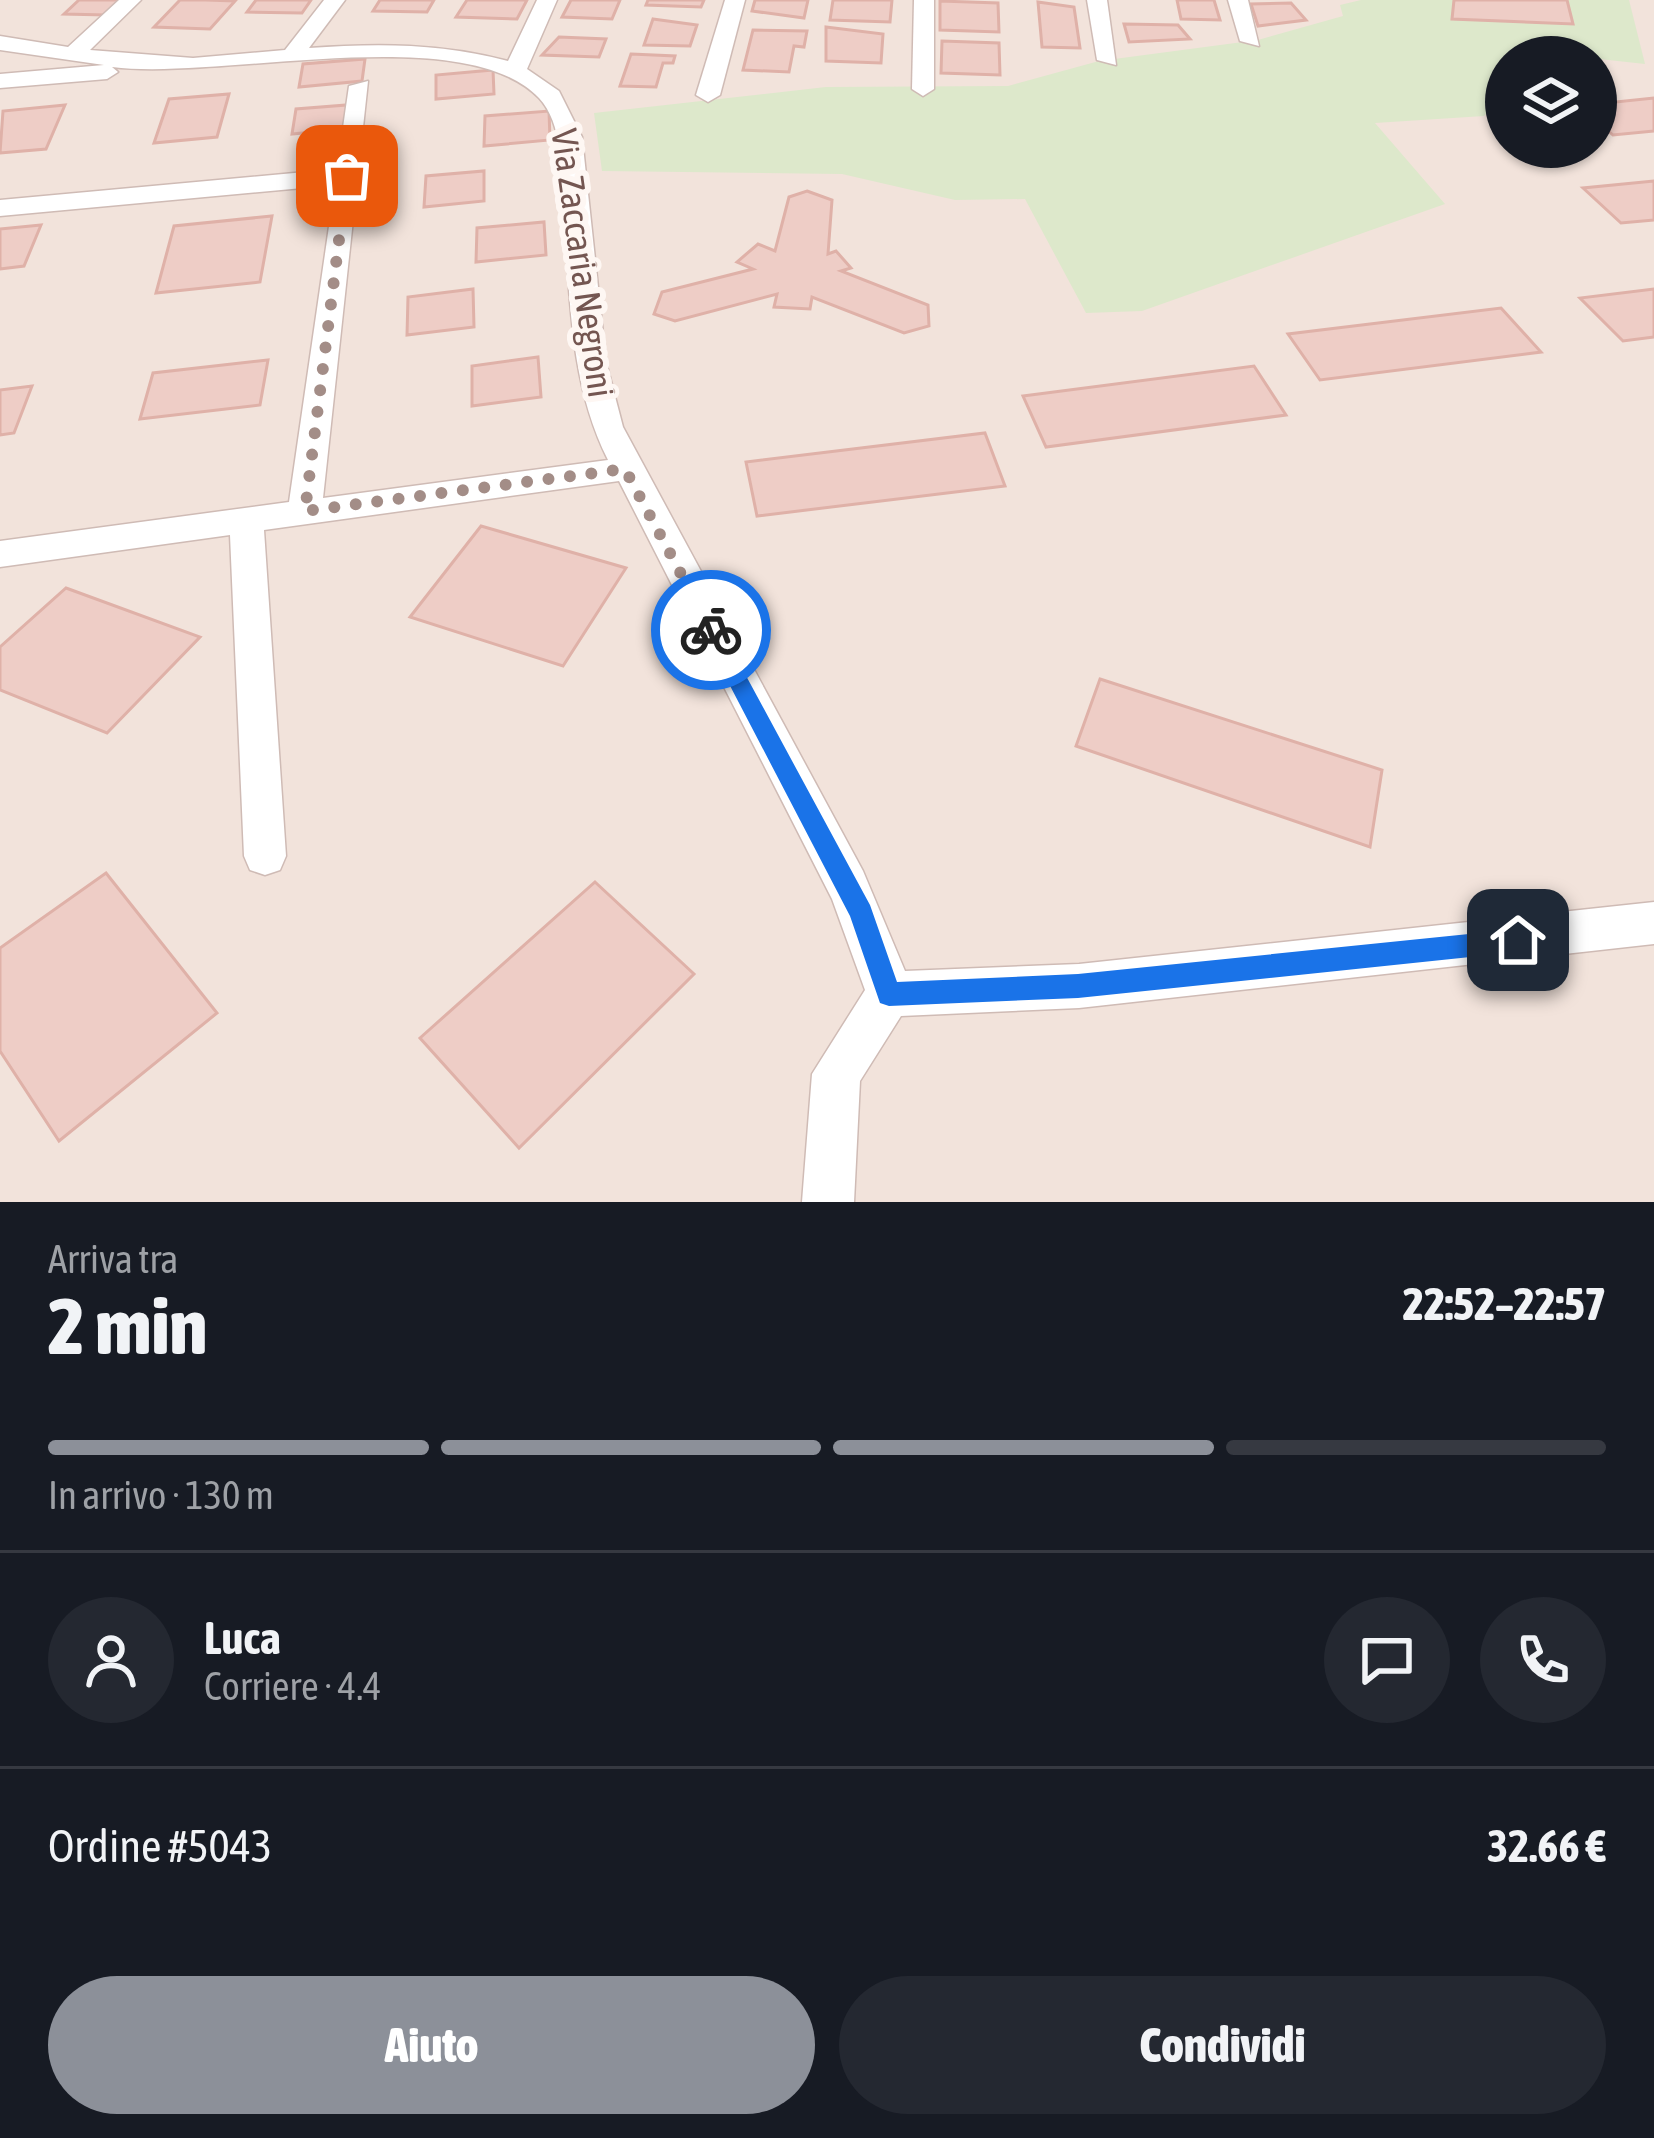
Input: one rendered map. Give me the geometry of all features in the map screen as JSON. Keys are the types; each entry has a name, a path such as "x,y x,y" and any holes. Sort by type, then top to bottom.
{"street":[{"path":"76,52 131,0"},
{"path":"291,57 335,0"},
{"path":"515,71 548,0"},
{"path":"708,95 735,0"},
{"path":"923,89 924,0"},
{"path":"1097,0 1108,60"},
{"path":"1238,0 1251,40"},
{"name":"Via Zaccaria Negroni","path":"0,44 188,66 422,52 515,71 554,99 568,124 591,362 607,427 625,469 848,885 874,940 889,994"},
{"path":"0,80 188,66"},
{"path":"305,511 360,86"},
{"path":"0,208 347,176"},
{"path":"0,554 625,469"},
{"path":"246,520 266,856"},
{"path":"828,1202 836,1074 889,994 1078,986 1654,923"}],"shaded area":[{"path":"0,0 1654,0 1654,1202 0,1202"}],"green space":[{"path":"1361,0 1629,0 1645,64 1617,61 1617,36 1485,36 1484,116 1375,123 1445,204 1142,311 1086,313 1025,199 955,200 842,174 602,171 594,113 826,87 1008,86 1099,61 1258,40 1343,16 1340,5"}],"building":[{"path":"79,0 122,0 107,15 64,14"},
{"path":"180,0 235,1 210,29 154,27"},
{"path":"256,0 311,0 302,13 247,12"},
{"path":"380,0 434,0 427,12 373,11"},
{"path":"467,0 527,0 517,19 456,17"},
{"path":"571,0 620,0 612,19 562,17"},
{"path":"648,0 704,0 701,7 646,5"},
{"path":"755,0 808,0 804,18 752,11"},
{"path":"833,0 892,0 890,22 830,20"},
{"path":"1177,0 1214,0 1220,20 1181,19"},
{"path":"1454,0 1567,0 1573,24 1452,19"},
{"path":"940,1 998,3 999,32 940,30"},
{"path":"1038,2 1074,7 1080,48 1042,47"},
{"path":"1291,3 1306,20 1258,26 1251,4"},
{"path":"653,19 697,25 690,46 644,45"},
{"path":"1124,24 1178,25 1190,39 1129,42"},
{"path":"826,27 883,34 881,63 826,61"},
{"path":"753,30 807,31 804,47 794,46 789,72 743,70"},
{"path":"559,37 606,39 599,57 542,55"},
{"path":"942,41 999,43 1000,75 941,73"},
{"path":"631,54 675,56 673,63 663,63 656,87 620,86"},
{"path":"365,59 362,81 299,87 303,64"},
{"path":"493,70 494,94 436,99 436,75"},
{"path":"229,94 217,137 154,143 169,99"},
{"path":"1654,98 1654,131 1617,135 1617,102"},
{"path":"65,105 46,149 0,153 3,111"},
{"path":"347,105 344,129 292,134 296,109"},
{"path":"549,111 550,140 484,146 485,116"},
{"path":"484,171 484,201 424,207 426,176"},
{"path":"1654,181 1654,220 1621,223 1583,188"},
{"path":"807,191 832,200 828,254 836,251 851,268 841,271 928,305 929,326 904,333 812,297 810,309 774,307 777,294 675,321 654,314 662,292 753,269 737,262 758,244 775,251 789,197"},
{"path":"272,216 260,282 156,293 174,226"},
{"path":"544,222 546,255 476,262 477,228"},
{"path":"41,225 24,266 0,269 0,229"},
{"path":"473,289 474,327 407,335 408,297"},
{"path":"1654,289 1654,337 1623,341 1580,298"},
{"path":"1501,308 1541,352 1320,380 1288,334"},
{"path":"538,357 541,397 472,406 472,366"},
{"path":"268,360 260,405 140,419 153,373"},
{"path":"1254,366 1286,415 1046,447 1023,396"},
{"path":"32,386 14,433 0,435 0,390"},
{"path":"985,433 1005,486 757,516 746,462"},
{"path":"481,526 626,568 563,666 410,617"},
{"path":"66,588 200,637 107,733 0,690 0,647"},
{"path":"1100,679 1382,770 1370,847 1076,746"},
{"path":"106,873 217,1013 59,1141 0,1051 0,948"},
{"path":"595,882 694,974 519,1148 420,1038"}],"way so far":[{"path":"347,176 305,511 625,469 711,630"}],"route":[{"path":"711,630 848,885 874,940 889,994 1078,986 1518,940"}]}
